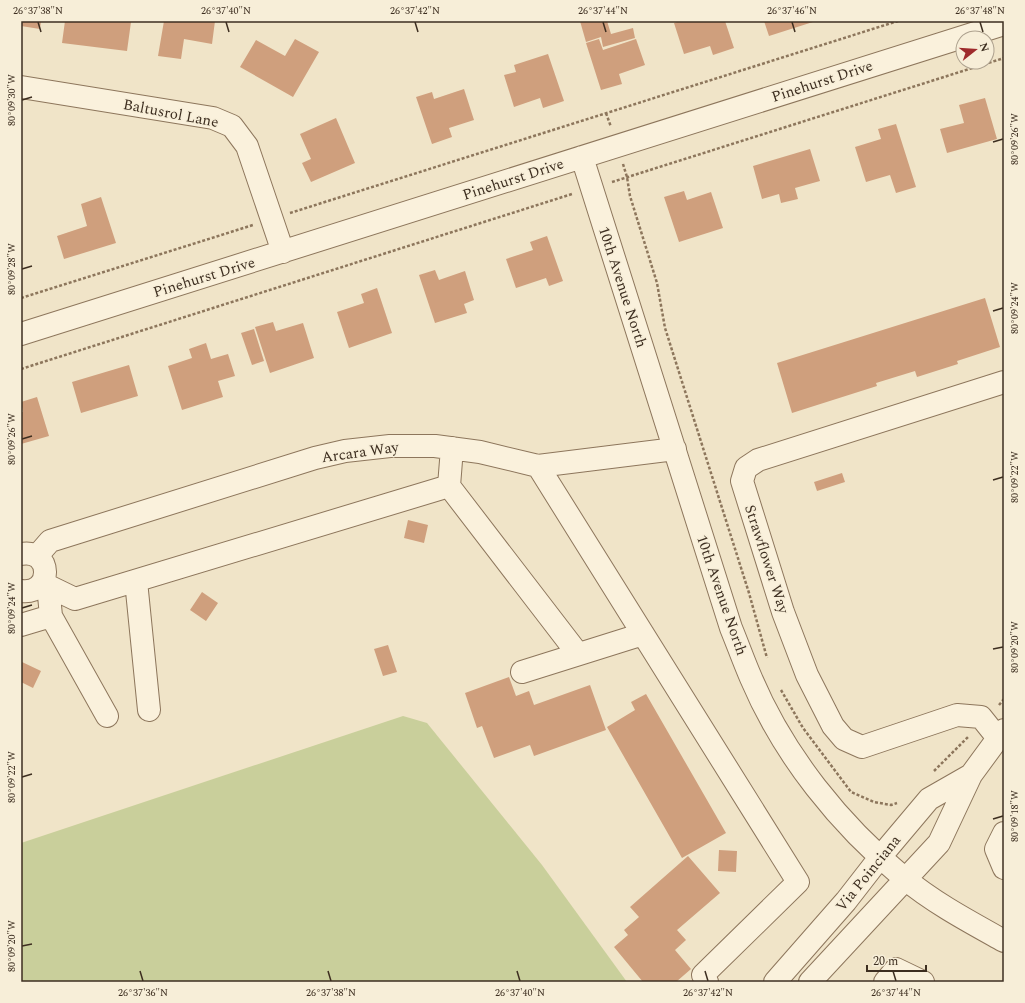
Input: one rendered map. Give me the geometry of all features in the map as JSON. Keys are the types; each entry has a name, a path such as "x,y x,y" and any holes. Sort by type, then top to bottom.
{"street":[{"name":"Pinehurst Drive","path":"21,334 582,157 962,29 1004,24"},
{"name":"Baltusrol Lane","path":"21,87 213,118 232,126 247,146 283,252"},
{"name":"10th Avenue North","path":"582,157 732,628 751,680 777,729 807,775 854,832 905,879 966,920 1004,941"},
{"name":"Strawflower Way","path":"1001,734 981,716 956,715 862,747 844,739 833,726 805,669 783,612 742,481 746,468 758,460 1004,383"},
{"name":"Arcara Way","path":"29,555 50,541 315,458 345,451 390,446 435,446 480,452 538,466 675,449"},
{"path":"452,448 449,486 578,654"},
{"path":"538,466 798,882 703,975 707,982"},
{"path":"45,584 75,599 449,486"},
{"path":"29,555 42,561 51,616 107,716"},
{"path":"136,581 150,710"},
{"path":"21,591 33,590 45,584"},
{"path":"21,625 51,616"},
{"path":"522,672 643,634"},
{"name":"Via Poinciana","path":"810,982 939,843 971,775 1001,734"},
{"name":"Via Poinciana","path":"775,982 846,901 881,856 929,799 971,775"},
{"path":"1004,833 996,849 1004,868"},
{"path":"885,982 896,969 923,982"}],"path":[{"path":"21,298 898,21"},
{"path":"21,369 1004,58"}],"green space":[{"path":"403,716 427,723 542,865 627,982 21,982 21,843"}],"building":[{"path":"21,21 41,21 40,29 21,26"},
{"path":"65,21 131,22 127,51 62,43"},
{"path":"164,21 215,21 212,44 184,39 181,59 158,56"},
{"path":"580,21 607,21 611,34 633,28 635,38 603,47 601,37 586,42"},
{"path":"680,21 725,21 734,48 713,55 710,46 684,54 674,23"},
{"path":"764,21 816,21 769,36"},
{"path":"295,39 319,52 293,97 240,67 256,40 285,56"},
{"path":"599,39 603,50 636,39 645,65 619,74 622,84 601,90 586,43"},
{"path":"548,54 564,101 543,108 540,98 514,107 504,75 516,72 514,65"},
{"path":"464,89 474,120 449,128 452,137 432,144 416,97 432,92 434,99"},
{"path":"985,98 997,139 947,153 940,129 964,123 959,105"},
{"path":"336,118 355,163 311,182 302,163 311,159 300,134"},
{"path":"896,124 916,187 896,193 890,175 866,182 855,147 881,139 878,129"},
{"path":"810,149 820,181 795,188 798,199 781,203 779,194 762,199 753,166"},
{"path":"684,191 687,200 711,192 723,228 679,242 664,197"},
{"path":"101,197 116,243 64,259 57,236 87,226 81,204"},
{"path":"547,236 563,281 549,286 546,278 516,288 506,259 533,250 530,242"},
{"path":"435,270 439,280 465,271 474,300 464,304 467,313 435,323 419,275"},
{"path":"377,288 392,333 349,348 337,312 364,303 361,294"},
{"path":"985,298 1000,347 957,361 958,364 917,377 915,371 876,383 877,386 792,413 777,363"},
{"path":"273,322 276,331 303,323 314,358 270,373 255,327"},
{"path":"254,329 264,361 252,365 241,333"},
{"path":"206,343 211,359 228,354 235,376 218,381 223,397 182,410 168,366 192,358 189,349"},
{"path":"129,365 138,396 81,413 72,382"},
{"path":"37,397 49,436 21,444 21,412 23,412 21,402"},
{"path":"842,473 845,482 817,491 814,482"},
{"path":"408,520 428,525 424,543 404,538"},
{"path":"202,592 218,603 206,621 190,610"},
{"path":"388,645 397,672 383,676 374,649"},
{"path":"22,662 41,671 33,688 21,682"},
{"path":"509,677 516,696 529,691 534,705 590,685 606,730 534,756 530,745 494,758 482,726 477,728 465,693"},
{"path":"646,694 726,833 682,858 607,727 635,710 631,702"},
{"path":"719,850 737,851 736,872 718,871"},
{"path":"688,856 720,893 677,930 686,940 675,950 691,969 676,982 643,982 614,947 628,935 624,930 639,917 630,907"}]}
